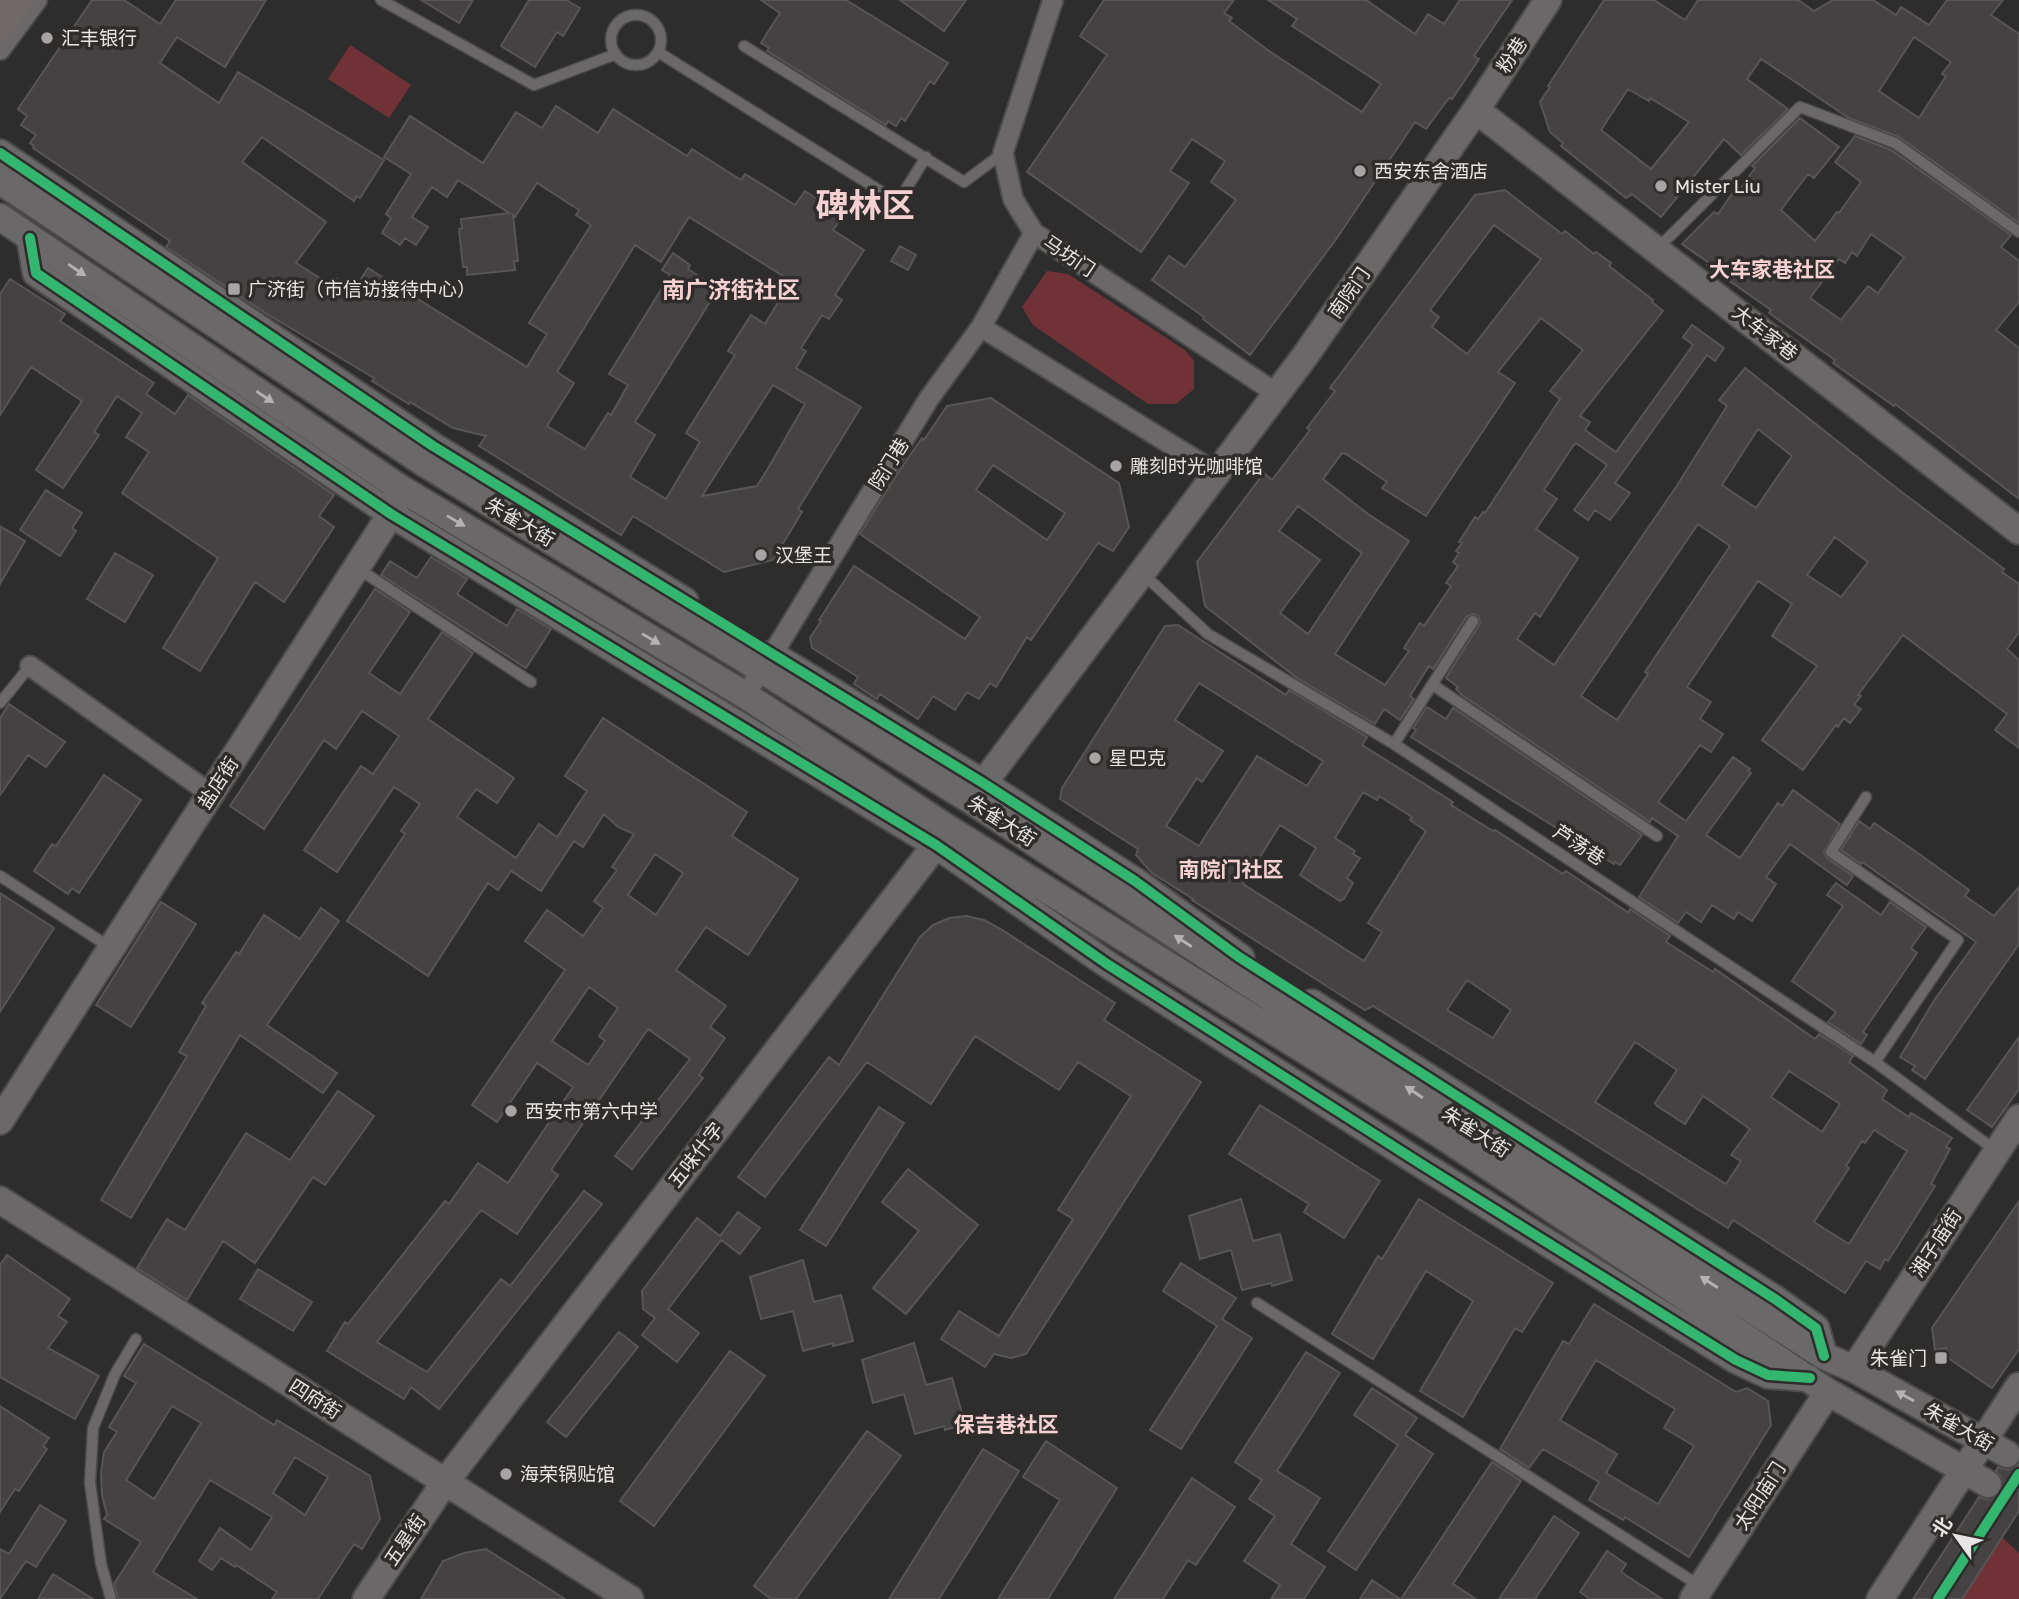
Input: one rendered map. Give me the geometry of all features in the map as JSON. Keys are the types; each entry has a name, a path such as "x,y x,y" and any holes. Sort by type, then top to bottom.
{"main road":[{"path":"0,25 18,0"}],"street":[{"path":"0,50 37,0"},
{"path":"1003,153 1053,0"},
{"name":"粉巷","path":"1476,110 1548,0"},
{"name":"大车家巷","path":"1476,110 2019,531"},
{"name":"南院门","path":"943,837 1305,356 1476,110"},
{"path":"0,153 428,455"},
{"name":"马坊门","path":"1003,153 1013,199 1034,233 1276,393"},
{"name":"朱雀大街","path":"0,181 428,455 977,791 1454,1119 1824,1356 1854,1368 2007,1454"},
{"name":"朱雀大街","path":"0,218 400,488 744,695 943,837 1441,1135 1819,1385 1988,1484"},
{"name":"院门巷","path":"744,695 929,400 981,327 1034,233"},
{"path":"30,238 36,274 391,514 943,837 1107,964 1736,1360 1768,1375 1819,1385"},
{"path":"981,327 1217,473"},
{"name":"盐店街","path":"0,1121 391,514 400,488 428,455"},
{"path":"30,666 211,794"},
{"name":"五味什字","path":"444,1482 943,837"},
{"name":"湘子庙街","path":"1854,1368 2019,1118"},
{"name":"四府街","path":"0,1200 630,1599"},
{"name":"太阳庙门","path":"1697,1593 1819,1385"},
{"path":"1880,1599 2019,1386"},
{"name":"五星街","path":"366,1599 444,1482"}],"lane":[{"path":"381,0 534,85 616,54"},
{"path":"630,15 649,18 656,24 660,34 658,52 651,60 642,64 623,61 612,46 615,27 621,19 630,15"},
{"path":"744,46 964,182 1003,153"},
{"path":"658,52 898,202 926,157"},
{"path":"1657,249 1800,107 1895,143 2019,232"},
{"path":"357,567 531,682"},
{"name":"芦荡巷","path":"1142,573 1208,634 1394,744 1875,1062 1996,1151"},
{"path":"1394,744 1473,621"},
{"path":"0,703 30,666"},
{"path":"1433,685 1657,835"},
{"path":"1866,797 1831,852 1958,940 1875,1062"},
{"path":"0,876 111,948"},
{"path":"1257,1303 1697,1593"},
{"path":"111,1599 101,1564 90,1483 93,1428 115,1374 136,1339"}],"shaded area":[{"path":"350,45 411,85 389,118 328,79"},
{"path":"1047,271 1068,274 1185,350 1194,361 1194,389 1176,404 1148,404 1033,325 1022,307"},
{"path":"2002,1537 2019,1553 2019,1599 1962,1599"}],"building":[{"path":"92,0 124,0 160,24 176,0 266,0 225,67 177,37 160,63 219,103 238,72 384,160 360,198 357,196 354,201 262,137 242,162 326,222 296,263 331,285 335,278 355,288 368,268 527,367 547,334 529,323 591,225 576,215 579,210 537,183 515,217 513,215 518,261 514,261 515,270 467,275 467,267 463,267 459,229 462,228 461,219 509,213 458,180 447,197 432,187 412,217 428,227 416,245 405,238 400,245 382,233 391,218 386,214 411,174 384,157 410,116 483,163 516,112 542,128 556,106 598,133 613,109 687,156 692,149 741,180 745,174 795,205 805,191 843,216 833,230 864,250 835,295 842,300 829,319 822,315 801,348 806,351 796,368 861,407 798,509 802,512 773,560 724,572 633,516 621,535 479,446 486,436 453,428 410,402 409,404 372,381 374,378 267,314 166,247 170,241 33,148 30,143 36,135 21,125 27,116 18,109","holes":["689,217 791,281 765,324 751,315 728,351 735,355 686,433 700,442 666,499 630,477 655,435 635,422 718,289 688,269 690,265 673,253 662,270 670,275 609,374 628,385 611,415 608,413 585,449 547,426 574,383 557,372 635,245 661,262","773,385 805,404 757,486 702,496"]},
{"path":"421,0 473,0 459,23"},
{"path":"529,0 566,0 580,8 563,36 557,32 535,67 501,46"},
{"path":"761,0 846,0 948,63 934,84 930,81 905,121 901,118 896,126 888,121 886,125 767,51 769,48 761,43 780,13"},
{"path":"900,0 966,0 944,31"},
{"path":"1104,0 1234,0 1224,13 1232,18 1229,21 1269,51 1362,112 1381,84 1292,26 1297,19 1268,0 1366,0 1415,34 1428,14 1444,24 1460,0 1512,0 1474,56 1479,59 1452,99 1449,98 1426,129 1415,122 1337,238 1250,355 1203,319 1204,317 1152,280 1169,256 1185,267 1236,200 1211,182 1225,161 1192,139 1170,171 1189,183 1141,252 1027,172 1107,55 1080,36"},
{"path":"1604,0 1654,0 1685,20 1698,0 1798,0 1814,11 1833,0 1873,0 1896,15 1901,7 1929,25 1947,0 2003,0 1991,15 2019,34 2019,223 1899,137 1849,118 1761,59 1747,79 1788,109 1741,155 1724,139 1661,217 1632,194 1626,198 1561,146 1563,143 1550,132 1540,102 1550,87 1548,86","holes":["1914,37 1951,62 1942,74 1946,76 1919,118 1879,91","1628,89 1649,101 1650,98 1689,122 1651,169 1601,130"]},
{"path":"1800,118 1839,147 1814,178 1808,174 1781,210 1815,241 1861,182 1835,162 1855,136 1891,150 2011,235 2001,247 2019,261 2019,302 1996,330 2019,348 2019,499 1895,404 1894,406 1833,363 1835,360 1769,313 1771,310 1682,244 1714,212 1718,214 1734,191 1737,193 1755,168 1752,166","holes":["1871,234 1904,257 1878,293 1868,286 1841,320 1810,298 1839,259 1845,263 1852,252 1857,256"]},
{"path":"1505,190 1562,234 1565,231 1594,254 1596,252 1611,263 1609,266 1663,311 1580,416 1590,422 1585,430 1616,452 1693,345 1683,337 1692,325 1724,348 1715,361 1707,355 1615,483 1630,493 1610,520 1595,510 1588,520 1574,510 1607,465 1576,443 1573,446 1544,490 1557,499 1536,529 1578,558 1540,617 1535,613 1517,639 1554,665 1676,487 1727,406 1719,400 1745,368 2004,569 2002,572 2019,584 2019,632 2007,649 2019,660 2019,748 1995,730 2007,714 1903,635 1858,695 1861,696 1854,705 1861,709 1850,723 1844,718 1838,727 1836,725 1803,770 1762,740 1817,666 1772,636 1792,604 1758,581 1687,687 1711,702 1700,719 1723,734 1711,752 1700,745 1658,802 1686,821 1733,757 1750,769 1748,771 1751,773 1706,835 1740,858 1778,803 1782,806 1793,790 1840,824 1824,852 1827,858 1853,876 1847,885 1790,844 1766,877 1776,884 1752,921 1738,912 1734,919 1712,905 1701,922 1686,912 1678,923 1639,897 1678,836 1652,818 1650,822 1462,695 1456,689 1458,687 1446,678 1479,625 1478,615 1467,616 1433,669 1429,666 1410,696 1414,699 1400,720 1384,709 1375,724 1297,678 1205,606 1197,562 1264,473 1272,480 1310,430 1307,428 1335,391 1330,388 1475,195","holes":["1494,225 1541,259 1467,354 1432,327 1439,317 1430,310","1541,318 1583,350 1550,391 1560,399 1485,513 1478,519 1475,517 1459,542 1462,543 1453,562 1458,566 1446,583 1451,586 1424,626 1420,623 1404,648 1409,651 1385,685 1335,654 1409,541 1323,479 1342,453 1346,454 1387,482 1382,488 1426,516 1515,383 1498,372","1758,429 1792,456 1756,508 1722,485","1298,506 1362,553 1308,634 1280,613 1320,560 1279,531","1698,524 1730,546 1645,672 1648,674 1617,720 1581,696","1835,537 1868,562 1841,597 1807,575"]},
{"path":"900,246 916,255 908,270 891,261"},
{"path":"10,279 65,314 60,321 154,383 146,394 175,414 188,395 334,495 319,516 334,527 284,602 255,582 200,671 163,648 218,558 122,493 149,452 126,437 142,413 117,396 94,432 99,435 63,488 36,470 82,401 31,367 0,415 0,294"},
{"path":"991,398 1119,483 1129,527 1113,551 1098,543 1031,640 1027,637 996,687 990,683 979,699 967,692 955,710 933,696 918,719 880,694 877,699 854,684 858,677 812,648 810,638 854,566 965,639 980,617 860,534 895,477 947,406","holes":["993,465 1065,513 1047,540 976,490"]},
{"path":"46,490 82,513 72,528 76,531 60,556 20,530"},
{"path":"0,526 25,541 0,584"},
{"path":"115,553 153,575 125,622 87,599"},
{"path":"431,557 467,579 457,594 507,626 517,609 551,629 526,668 381,575 390,561 417,578"},
{"path":"375,589 410,612 369,673 400,694 442,632 473,653 428,719 514,778 497,803 476,789 457,817 516,858 539,824 557,837 587,791 565,776 603,718 747,812 732,836 798,879 748,955 706,927 676,970 726,1006 710,1027 725,1038 699,1075 703,1078 632,1169 615,1156 690,1059 648,1029 551,1170 558,1175 517,1234 481,1210 377,1342 427,1372 501,1279 510,1286 584,1191 602,1204 439,1409 411,1387 404,1399 327,1351 345,1322 348,1324 445,1201 449,1204 478,1163 508,1183 573,1087 537,1063 497,1122 472,1105 565,970 525,941 547,910 583,936 603,908 594,901 617,870 612,867 634,834 618,827 604,814 583,847 574,841 541,891 511,871 498,890 488,883 428,976 347,921 405,834 401,831 420,804 394,787 337,872 304,850 361,766 373,774 399,736 362,711 336,749 324,740 264,829 230,806","holes":["655,854 683,873 656,915 628,895","589,987 618,1008 599,1036 605,1041 588,1065 552,1041"]},
{"path":"1178,625 1286,695 1289,690 1367,737 1362,745 1453,802 1451,805 1563,874 1566,871 1626,911 1629,912 1630,909 1670,936 1666,942 1713,972 1715,969 1815,1039 1819,1034 1853,1056 1849,1062 1887,1090 1882,1099 1909,1117 1911,1113 1952,1138 1946,1147 1950,1149 1931,1184 1935,1186 1888,1261 1885,1259 1880,1269 1866,1261 1845,1293 1733,1220 1728,1228 1373,1006 1365,1010 1192,900 1152,873 1136,855 1138,849 1060,799 1062,788 1165,626","holes":["1199,683 1323,761 1307,786 1257,756 1199,846 1166,826 1197,778 1202,782 1223,751 1175,720","1363,792 1377,800 1379,796 1412,817 1410,820 1426,831 1368,923 1382,932 1364,961 1243,884 1280,825 1316,848 1300,875 1340,901 1353,883 1347,878 1360,858 1353,854 1355,851 1335,838","1467,980 1511,1010 1493,1038 1447,1010","1635,1042 1677,1070 1655,1103 1657,1106 1685,1124 1703,1096 1750,1129 1731,1155 1741,1161 1726,1184 1595,1102","1789,1071 1840,1104 1822,1132 1771,1097","1874,1130 1907,1151 1849,1244 1814,1222 1849,1168 1846,1166 1862,1141 1865,1143"]},
{"path":"9,704 65,742 46,767 28,755 0,795 0,718"},
{"path":"1427,707 1446,719 1453,708 1642,835 1620,865 1615,862 1614,864 1411,737 1416,730 1413,728"},
{"path":"104,775 141,800 79,893 72,888 68,894 34,871 52,844 56,846"},
{"path":"1859,821 1870,829 1874,823 1915,851 1969,890 1965,896 1994,916 2019,887 2019,944 1925,1079 1912,1070 1915,1066 1900,1057 1935,999 1976,942 1841,850"},
{"path":"1836,883 1881,915 1890,902 1926,927 1911,948 1917,953 1863,1032 1867,1035 1861,1044 1828,1022 1836,1012 1792,981 1843,906 1827,895"},
{"path":"0,893 54,928 0,1012"},
{"path":"161,902 196,924 131,1027 96,1005"},
{"path":"321,908 339,921 267,1025 337,1073 323,1093 240,1035 131,1218 101,1200 187,1056 179,1052 206,1006 202,1003 236,952 239,954 264,915 300,939"},
{"path":"966,916 984,920 999,928 1115,1003 1104,1020 1201,1082 1026,1354 1011,1358 994,1354 985,1367 941,1339 959,1311 999,1336 1073,1219 1058,1210 1131,1096 1078,1062 1059,1090 975,1036 931,1104 867,1062 765,1197 738,1177 829,1057 839,1065 920,937 933,925 949,918"},
{"path":"2019,1037 2019,1089 1992,1127 1967,1110"},
{"path":"338,1091 374,1116 325,1185 313,1177 255,1263 223,1241 187,1300 137,1268 167,1219 185,1230 246,1133 290,1160"},
{"path":"1260,1105 1380,1181 1344,1238 1304,1212 1309,1204 1229,1154"},
{"path":"879,1107 904,1123 826,1246 800,1230"},
{"path":"908,1169 978,1225 906,1314 873,1288 919,1231 882,1202"},
{"path":"1241,1199 1253,1241 1280,1234 1292,1280 1242,1290 1231,1250 1200,1259 1189,1216"},
{"path":"1419,1199 1553,1283 1522,1332 1515,1328 1463,1417 1420,1391 1473,1301 1426,1271 1373,1359 1332,1334 1378,1256 1382,1259"},
{"path":"2019,1201 2019,1349 1992,1388 1948,1358 1946,1348 1935,1350 1932,1328"},
{"path":"738,1212 760,1228 740,1254 721,1240 668,1309 699,1333 677,1362 642,1335 655,1318 643,1309 642,1291 697,1218 720,1236"},
{"path":"7,1255 70,1299 58,1316 67,1322 48,1348 99,1376 75,1419 0,1377 0,1265"},
{"path":"803,1260 814,1302 841,1295 853,1341 803,1351 793,1311 761,1319 750,1277"},
{"path":"1181,1263 1236,1298 1222,1319 1252,1338 1181,1449 1150,1430 1217,1326 1163,1291"},
{"path":"258,1269 312,1302 293,1331 240,1299"},
{"path":"1594,1304 1736,1392 1747,1388 1768,1401 1771,1425 1689,1557 1625,1517 1623,1520 1589,1500 1599,1482 1543,1449 1529,1468 1500,1449 1563,1341 1569,1344","holes":["1596,1360 1675,1409 1664,1428 1694,1446 1658,1504 1606,1473 1617,1454 1560,1420"]},
{"path":"619,1332 638,1347 566,1437 547,1422"},
{"path":"914,1343 926,1385 952,1378 965,1424 945,1430 944,1426 915,1434 904,1394 873,1403 862,1360"},
{"path":"144,1344 274,1425 277,1420 370,1476 380,1519 362,1549 354,1544 318,1599 272,1599 277,1592 236,1565 235,1567 221,1558 212,1570 199,1561 220,1528 251,1550 272,1517 210,1480 153,1572 197,1599 118,1599 114,1584 141,1542 104,1519 107,1515 102,1495 101,1473 104,1452 117,1432 109,1427 136,1383 124,1376","holes":["172,1406 201,1423 154,1499 126,1480","295,1457 328,1477 305,1515 273,1493"]},
{"path":"730,1351 765,1376 654,1526 620,1501"},
{"path":"1306,1352 1340,1373 1277,1471 1320,1498 1291,1544 1325,1567 1304,1599 1271,1599 1280,1585 1244,1561 1275,1516 1249,1499 1262,1480 1235,1462"},
{"path":"1372,1388 1417,1418 1405,1435 1433,1454 1356,1570 1328,1551 1398,1445 1354,1415"},
{"path":"0,1406 49,1438 43,1446 47,1449 19,1491 15,1489 0,1512"},
{"path":"867,1431 901,1456 796,1599 771,1599 754,1586"},
{"path":"1046,1441 1117,1488 1048,1599 998,1599 1060,1500 1023,1477"},
{"path":"983,1449 1019,1471 939,1599 889,1599"},
{"path":"1492,1462 1521,1481 1453,1584 1476,1599 1401,1599"},
{"path":"2019,1464 2019,1511 1962,1599 1913,1599 1979,1497 1989,1500 2001,1492 2004,1483 1996,1471 1998,1467 2008,1470"},
{"path":"1192,1478 1235,1507 1196,1565 1188,1560 1163,1599 1114,1599"},
{"path":"40,1505 66,1521 36,1567 26,1561 0,1599 0,1549 9,1554"},
{"path":"1554,1516 1579,1533 1535,1599 1499,1599"},
{"path":"486,1549 565,1599 421,1599 443,1561"},
{"path":"1607,1551 1626,1564 1621,1572 1662,1599 1590,1599 1580,1592"},
{"path":"53,1574 93,1599 38,1599"},
{"path":"1372,1580 1400,1599 1360,1599"}],"tunnel":[{"path":"1988,1484 2019,1504"}],"cycle path":[{"path":"0,153 433,446 983,783 1135,881 1239,957 1775,1299 1816,1328 1824,1356"},
{"path":"30,238 36,273 391,514 936,845 1107,964 1736,1360 1768,1375 1810,1378"},
{"path":"1938,1599 2019,1474"}],"place":[{"name":"汇丰银行","path":"47,38"},
{"name":"西安东舍酒店","path":"1360,171"},
{"name":"Mister Liu","path":"1661,186"},
{"name":"广济街（市信访接待中心）","path":"234,289"},
{"name":"雕刻时光咖啡馆","path":"1116,466"},
{"name":"汉堡王","path":"761,555"},
{"name":"星巴克","path":"1095,758"},
{"name":"西安市第六中学","path":"511,1111"},
{"name":"朱雀门","path":"1941,1358"},
{"name":"海荣锅贴馆","path":"506,1474"}],"district":[{"name":"碑林区","path":"865,205"},
{"name":"大车家巷社区","path":"1772,269"},
{"name":"南广济街社区","path":"731,290"},
{"name":"南院门社区","path":"1231,869"},
{"name":"保吉巷社区","path":"1006,1424"}]}
